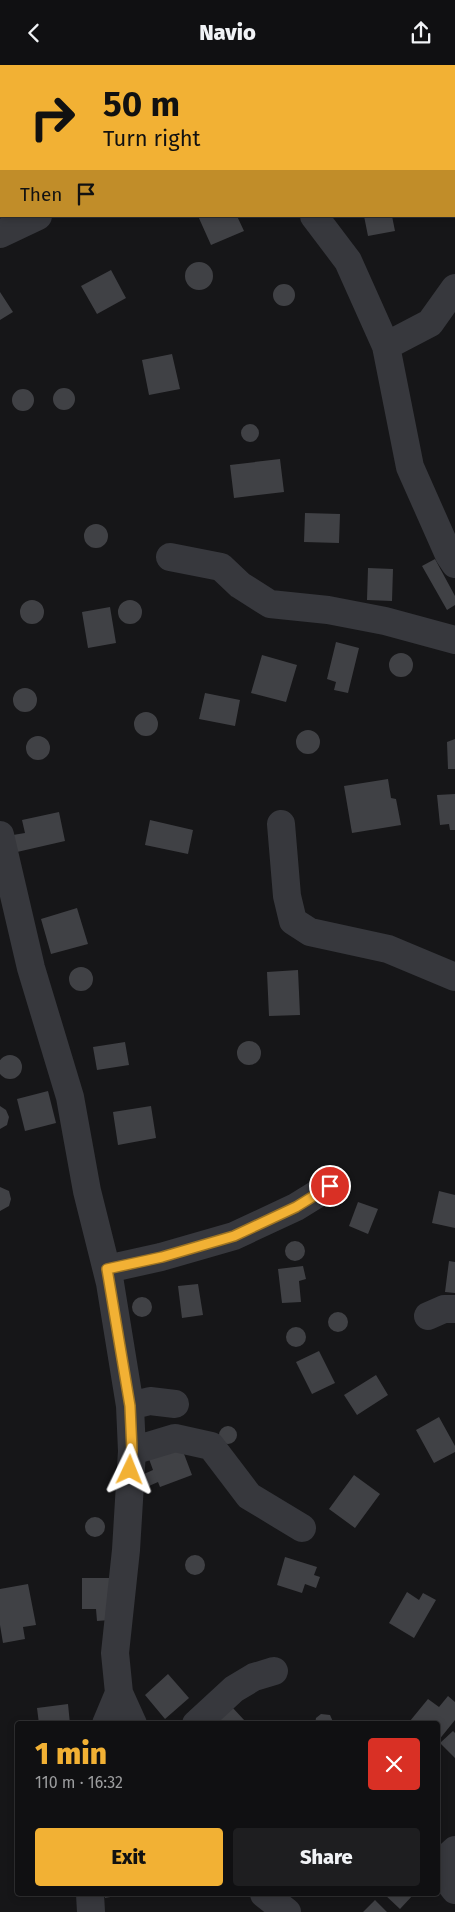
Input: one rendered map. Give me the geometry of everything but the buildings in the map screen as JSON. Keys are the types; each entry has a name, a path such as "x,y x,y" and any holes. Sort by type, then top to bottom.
{"street":[{"path":"0,233 36,217"},
{"path":"315,217 348,261 386,346 410,467 449,555 455,564"},
{"path":"386,346 430,323 455,288"},
{"path":"170,557 222,567 240,585 270,604 337,611 385,621 455,640"},
{"path":"282,824 286,888 293,921 310,932 388,949 455,977"},
{"path":"0,835 31,968 70,1097 87,1191 107,1269 130,1406 132,1451 126,1550 115,1653 118,1693 132,1721"},
{"path":"107,1269 162,1257 234,1236 296,1207 330,1186"},
{"path":"428,1316 444,1309 455,1309"},
{"path":"130,1406 150,1401 175,1404"},
{"path":"132,1451 175,1438 210,1446 250,1496 302,1528"},
{"path":"199,1721 234,1689 254,1677 274,1671"},
{"path":"107,1721 118,1693"},
{"path":"455,1850 444,1860 445,1877 455,1890"},
{"path":"90,1896 91,1912"},
{"path":"266,1896 286,1912"}],"route":[{"path":"130,1470 132,1451 130,1406 107,1269 162,1257 234,1236 296,1207 330,1186"}]}
